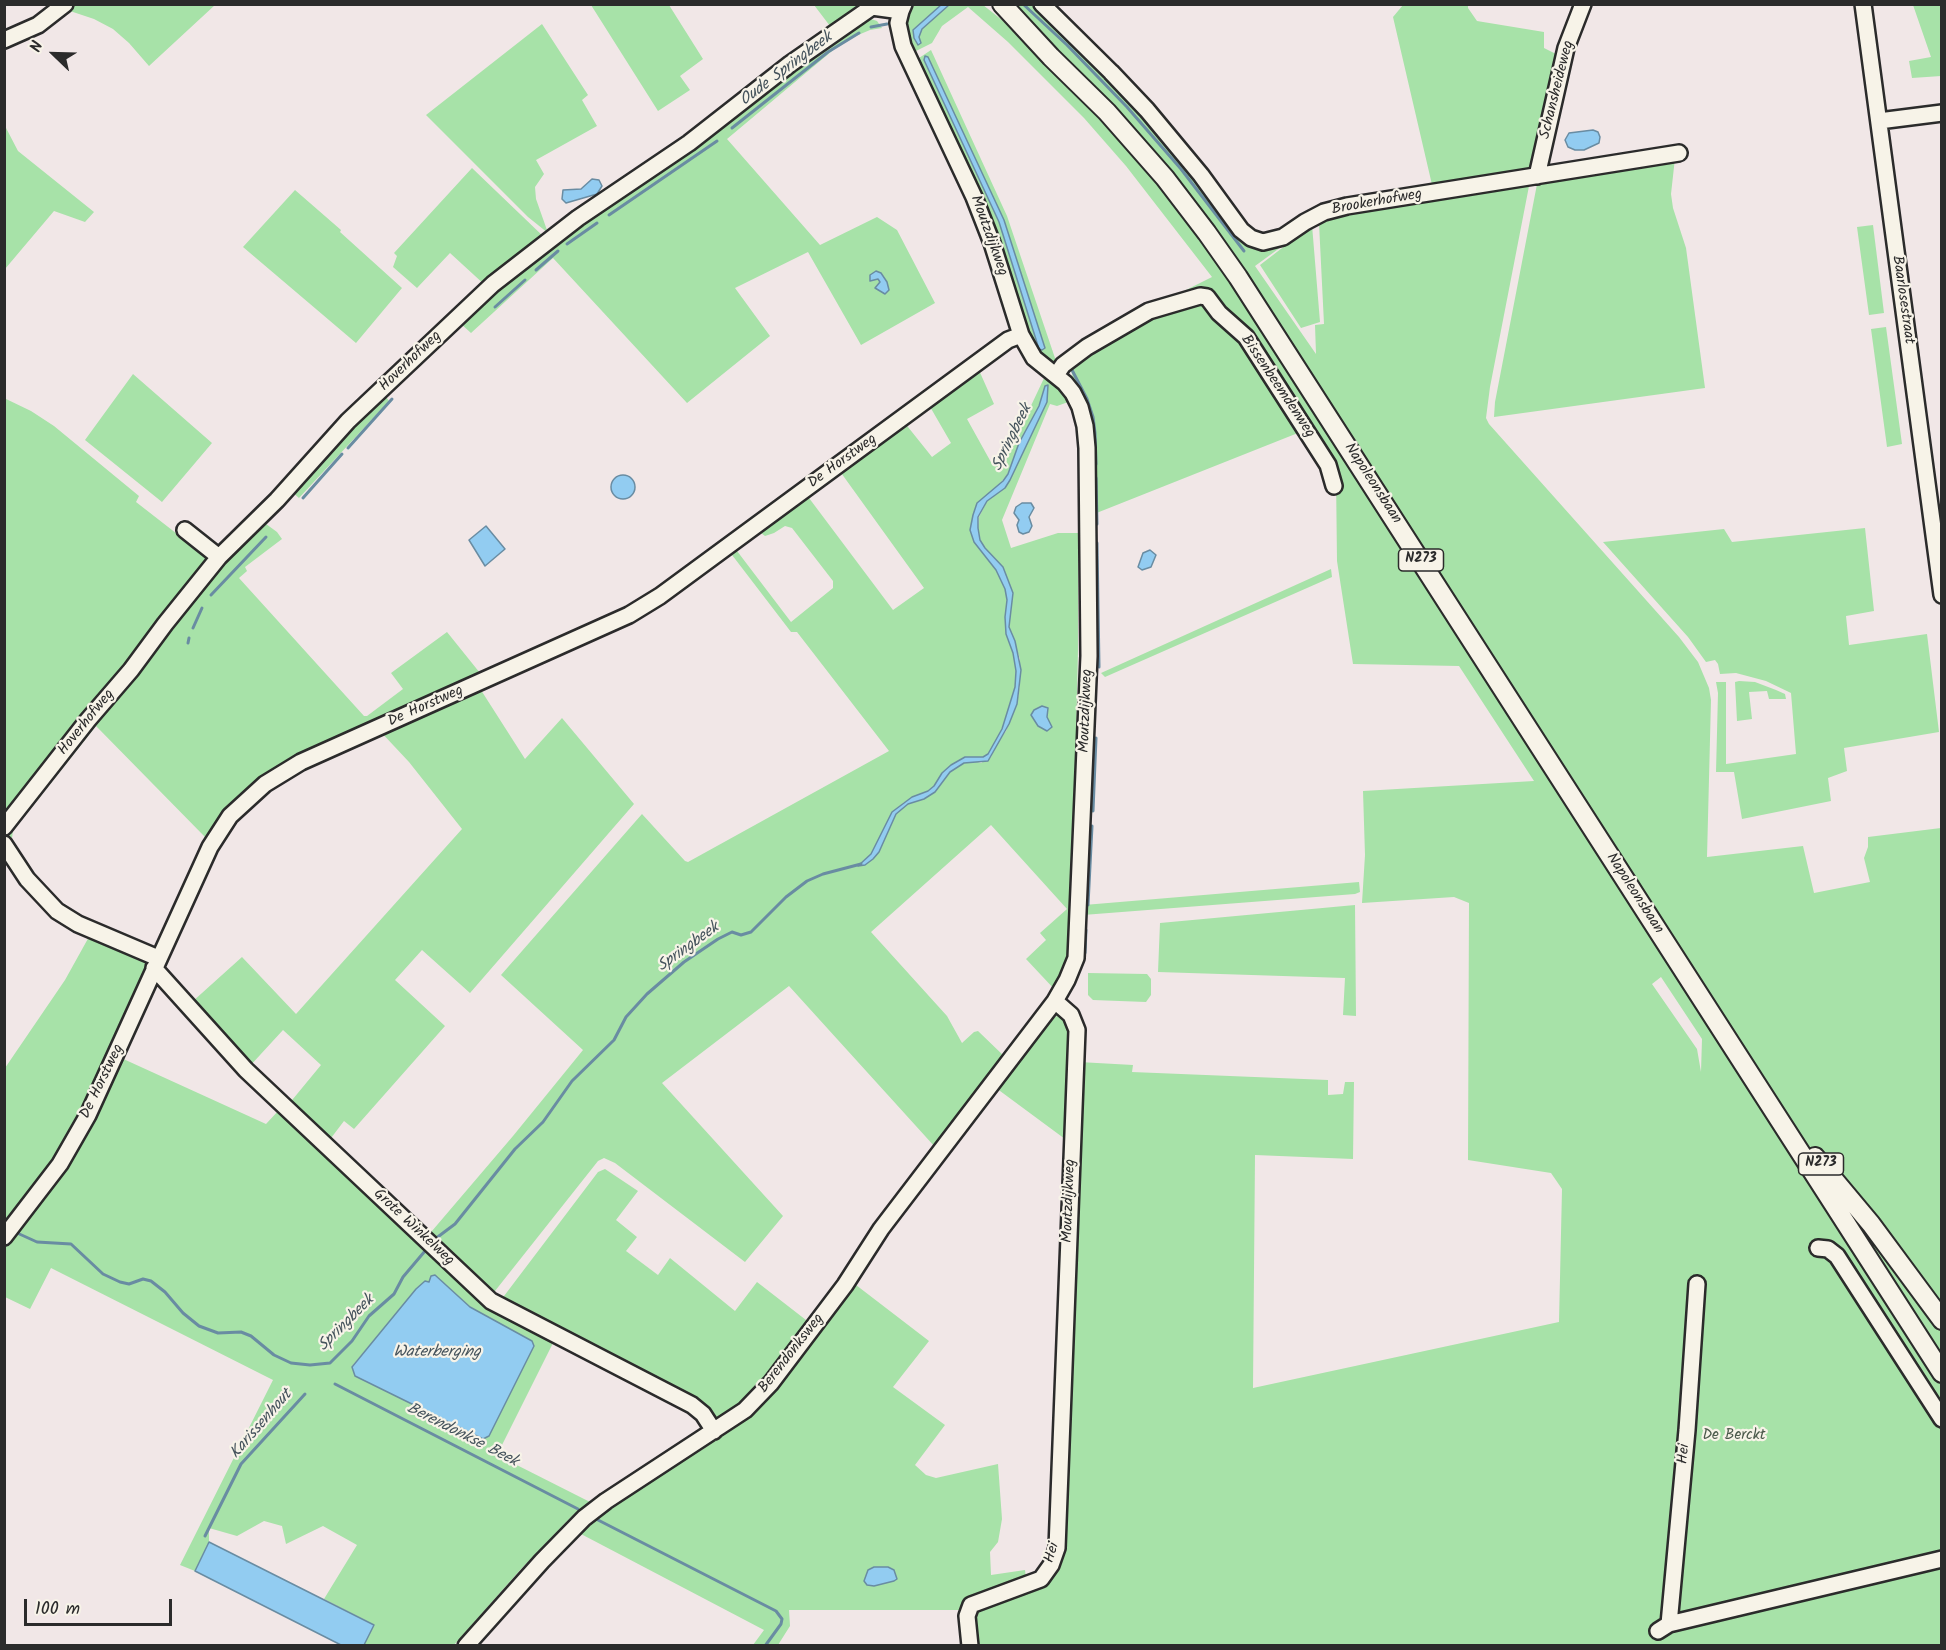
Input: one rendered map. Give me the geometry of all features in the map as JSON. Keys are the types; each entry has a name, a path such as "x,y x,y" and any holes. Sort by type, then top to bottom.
{"main road":[{"name":"Napoleonsbaan","path":"990,4 1051,57"},
{"name":"Napoleonsbaan","path":"1002,4 1051,57 1107,112 1165,178 1238,277 1941,1373"},
{"name":"Napoleonsbaan","path":"1759,1088 1883,1241 1941,1320"}],"street":[{"name":"Brookerhofweg","path":"1042,4 1147,110 1201,176 1241,230 1251,238 1263,242 1283,237 1324,212 1347,206 1679,153"},
{"name":"Schansheideweg","path":"1537,176 1566,48 1583,4"},
{"name":"Baarlosestraat","path":"1863,4 1941,595"},
{"path":"4,40 38,25 63,7"},
{"name":"Hoverhofweg","path":"4,827 219,557 277,500 348,421 493,284 578,218 689,142 790,64 872,7 903,8"},
{"name":"Moutzdijkweg","path":"903,8 898,23 903,46 974,197 993,243 1021,335 1034,357 1073,393 1080,407 1088,448 1089,656 1076,958 1055,1001 1071,1015 1077,1030 1062,1445"},
{"path":"1879,121 1941,113"},
{"name":"Bissenbeemdenweg","path":"1056,375 1063,365 1087,348 1149,311 1200,296 1207,297 1218,313 1246,337 1328,465 1334,486"},
{"name":"De Horstweg","path":"4,1237 60,1164 88,1115 210,847 230,816 264,784 301,762 629,615 660,597 1008,340 1021,335"},
{"path":"185,530 219,557"},
{"name":"Grote Winkelweg","path":"4,844 27,879 57,911 156,963 246,1070 491,1301 692,1405 703,1414 714,1431"},
{"name":"Berendonksweg","path":"466,1646 584,1518 606,1501 746,1410 771,1383 845,1285 881,1229 1055,1001"},
{"path":"1818,1248 1828,1249 1837,1256 1940,1412"},
{"name":"Hei","path":"1697,1284 1687,1430 1664,1628 1941,1559"},
{"name":"Hei","path":"970,1646 967,1616 971,1605 1041,1579 1051,1565 1057,1548 1062,1445"}],"green space":[{"path":"69,4 215,5 149,66 113,29 94,19 64,9"},
{"path":"864,4 830,26 814,5"},
{"path":"591,5 669,5 703,59 680,76 690,90 658,111"},
{"name":"De Berckt","path":"915,5 983,5 1002,20 1043,58 1136,155 1242,275 1007,5 1038,5 1128,96 1238,233 1292,239 1255,266 1316,354 1315,325 1324,324 1319,223 1401,204 1530,181 1486,418 1679,637 1698,662 1709,688 1711,700 1707,857 1803,846 1814,893 1870,882 1864,858 1868,847 1868,837 1941,828 1941,1645 973,1645 971,1612 1039,1581 1051,1557 1079,1062 1133,1065 1132,1072 1328,1080 1328,1095 1343,1094 1345,1082 1354,1082 1353,1159 1255,1155 1253,1388 1559,1322 1562,1189 1551,1173 1468,1160 1469,903 1454,897 1362,903 1365,855 1363,791 1534,781 1459,666 1353,664 1337,561 1336,475 1220,312 1211,289 1148,309 1212,277 1126,166 1084,118 1008,42 968,7 942,26 932,43 914,52 905,33 910,10","holes":["1661,977 1702,1039 1701,1072 1697,1049 1652,984"]},
{"path":"1403,5 1468,5 1477,21 1544,32 1544,48 1560,56 1534,167 1527,174 1433,189 1393,17"},
{"path":"1913,5 1941,5 1941,76 1912,78 1909,61 1931,57"},
{"path":"865,17 877,21 882,28 870,30 838,46 727,139 820,245 877,217 897,230 935,303 861,345 808,252 735,288 770,336 687,403 553,258 471,333 460,323 523,267 564,236"},
{"path":"542,24 588,95 582,100 597,126 536,160 544,174 535,187 536,199 548,233 528,217 426,115"},
{"path":"931,50 1007,216 1057,364 1052,366 1032,348 916,60","holes":["924,60 1004,220 1045,348 1042,350 1039,349 999,222"]},
{"path":"5,126 18,151 94,212 85,222 54,211 5,269"},
{"path":"1675,158 1671,194 1673,208 1686,248 1705,388 1494,417 1538,179"},
{"path":"472,168 545,238 486,286 450,253 417,288 393,267 397,256 394,253"},
{"path":"295,190 402,288 356,343 243,247"},
{"path":"1312,225 1320,322 1301,328 1260,265"},
{"path":"1873,225 1884,313 1869,315 1857,227"},
{"path":"1200,299 1244,338 1303,431 1094,514 1093,439 1088,404 1073,378 1070,366 1150,313"},
{"path":"1886,327 1902,444 1887,447 1871,329"},
{"path":"978,368 994,404 967,419 992,464 1019,431 1046,374 1060,385 1071,401 1057,406 1050,404 1002,520 1011,548 1058,533 1078,533 1078,651 1071,942 1067,965 1056,991 1026,959 1046,940 1040,933 1067,909 991,825 871,932 947,1016 962,1043 978,1031 1005,1057 935,1147 789,986 662,1083 783,1216 745,1262 615,1163 604,1158 598,1161 495,1291 490,1293 426,1238 583,1050 501,975 642,814 688,862 889,751 797,632 791,632 729,551 734,547 791,622 833,588 833,581 792,528 785,526 765,536 757,530 806,494 893,610 924,588 839,470 904,422 932,457 951,443 929,405","holes":["1045,386 1047,402 1010,480 1005,488 987,501 979,517 978,528 980,540 1003,567 1013,593 1009,627 1020,659 1017,704 1006,731 991,757 981,763 974,761 964,763 950,772 939,787 924,799 908,804 896,814 903,803 928,791 951,765 965,757 983,757 988,754 1002,729 1015,687 1016,671 1013,653 1006,634 1007,600 1005,589 996,570 974,542 970,530 973,515 1008,474 1019,443 1039,406","896,815 879,852 865,865 859,865 871,854"]},
{"path":"133,374 212,443 162,502 85,440"},
{"path":"384,394 389,401 299,498 291,491"},
{"path":"4,398 31,411 54,426 139,496 136,502 208,558 127,666 4,816"},
{"path":"262,521 277,532 282,539 245,567 247,571 239,578 364,716 403,689 391,673 447,632 480,673 289,758 251,786 205,837 96,726 13,831 11,845 8,828 202,582"},
{"path":"1865,528 1874,611 1846,616 1849,645 1927,634 1939,732 1844,748 1847,771 1828,778 1831,801 1742,819 1734,772 1716,772 1718,693 1716,682 1726,682 1726,764 1796,754 1791,693 1766,681 1736,673 1720,674 1715,660 1706,662 1688,637 1603,542 1724,529 1732,542"},
{"path":"1331,569 1332,577 1105,677 1101,673"},
{"path":"1735,682 1755,682 1776,690 1785,694 1786,699 1769,699 1767,691 1749,692 1752,719 1737,721"},
{"path":"479,687 525,759 562,718 634,804 470,993 422,950 395,980 445,1026 354,1129 344,1121 328,1142 288,1105 321,1065 283,1030 249,1067 192,1002 242,957 296,1014 462,829 409,762 379,730"},
{"path":"1359,882 1360,892 1355,894 1083,915 1084,905"},
{"path":"1355,905 1356,1016 1343,1015 1345,978 1158,972 1160,923"},
{"path":"90,935 138,955 146,962 149,969 84,1111 5,1229 5,1068 65,980"},
{"path":"1088,973 1147,974 1151,979 1151,995 1146,1002 1093,1000 1088,995"},
{"path":"1057,1016 1067,1021 1068,1028 1065,1139 996,1088 1046,1023"},
{"path":"119,1057 266,1124 279,1110 419,1243 554,1341 497,1455 590,1502 572,1516 521,1569 454,1645 364,1645 374,1625 324,1599 357,1545 323,1526 286,1544 282,1526 264,1521 237,1536 209,1528 209,1542 195,1571 180,1565 273,1380 51,1268 30,1309 5,1297 4,1243","holes":["435,1275 470,1307 534,1345 489,1436 483,1439 355,1376 352,1366 425,1281 429,1282"]},
{"path":"605,1169 638,1191 616,1220 637,1237 626,1251 658,1275 670,1258 735,1311 757,1282 806,1320 807,1326 766,1378 741,1404 724,1417 714,1417 501,1300 598,1172"},
{"path":"856,1285 929,1341 893,1387 945,1425 915,1465 926,1475 936,1478 998,1464 1002,1519 998,1542 990,1552 991,1575 1025,1570 1026,1578 964,1610 789,1610 790,1626 778,1645 753,1645 764,1630 581,1534 631,1493 703,1449 754,1414"}],"water":[{"path":"941,5 949,5 922,29 919,37 921,43 918,45 913,30"},
{"path":"925,56 928,57 1004,220 1045,348 1042,350 1039,349 999,222 924,60"},
{"path":"1593,130 1598,132 1599,143 1584,150 1568,147 1565,140 1569,133"},
{"path":"592,179 599,180 602,186 597,194 566,203 562,199 563,190 581,189"},
{"path":"876,271 881,273 887,282 889,290 885,294 875,288 880,282 878,279 870,281 870,275"},
{"path":"1048,385 1047,402 1010,480 1005,488 987,501 978,517 980,540 1003,567 1013,593 1009,627 1015,641 1021,670 1017,704 1009,724 988,761 964,763 950,772 935,792 924,799 908,804 896,814 879,852 865,865 858,866 871,854 892,812 912,797 928,791 951,765 965,757 983,757 988,754 1002,729 1015,687 1016,671 1013,653 1006,634 1007,600 1005,589 996,570 974,542 970,530 977,503 1008,474 1019,443 1039,406 1045,386"},
{"path":"623,475 631,479 635,487 631,495 623,499 615,495 611,487 615,479"},
{"path":"1022,503 1031,503 1034,508 1029,517 1032,526 1029,532 1023,534 1019,532 1017,525 1019,520 1014,513 1016,507"},
{"path":"486,526 505,549 485,566 469,540"},
{"path":"1150,550 1156,555 1151,567 1142,570 1138,567 1143,553"},
{"path":"1042,706 1048,708 1047,717 1052,727 1047,731 1038,726 1031,715 1034,710"},
{"name":"Waterberging","path":"435,1275 470,1307 532,1341 534,1346 489,1436 483,1439 355,1376 352,1367 416,1289 425,1281 429,1282 431,1276"},
{"path":"209,1542 374,1625 364,1645 341,1645 195,1571"},
{"path":"874,1567 888,1567 894,1570 897,1579 874,1586 867,1585 864,1581 868,1570"}],"waterway":[{"path":"1023,4 1067,45 1127,107 1181,169 1244,251"},
{"name":"Oude Springbeek","path":"871,27 887,24"},
{"name":"Oude Springbeek","path":"732,128 828,52 859,33"},
{"name":"Oude Springbeek","path":"609,215 717,141"},
{"name":"Oude Springbeek","path":"567,244 597,223"},
{"name":"Oude Springbeek","path":"536,270 558,251"},
{"name":"Oude Springbeek","path":"495,307 525,280"},
{"path":"1071,368 1087,399 1093,417 1096,464"},
{"name":"Oude Springbeek","path":"348,448 392,399"},
{"name":"Oude Springbeek","path":"303,498 342,454"},
{"path":"1096,478 1097,524"},
{"name":"Oude Springbeek","path":"211,595 266,537"},
{"path":"1097,543 1099,667"},
{"name":"Oude Springbeek","path":"193,628 202,608"},
{"name":"Oude Springbeek","path":"188,643 189,638"},
{"path":"1093,811 1096,738"},
{"path":"1088,905 1092,826"},
{"name":"Springbeek","path":"435,1239 455,1224 515,1149 543,1122 572,1081 614,1040 626,1017 647,994 684,962 718,939 732,932 741,935 751,932 786,897 807,881 823,874 861,864"},
{"path":"1085,953 1086,930"},
{"name":"Springbeek","path":"15,1232 37,1242 71,1244 103,1274 120,1282 129,1284 143,1279 151,1281 199,1326 218,1333 241,1332 251,1336 274,1355 291,1363 310,1365 330,1363 352,1341 369,1316 394,1294 403,1277 425,1251"},
{"name":"Berendonkse Beek","path":"335,1384 578,1509"},
{"name":"Karissenhout","path":"205,1536 241,1464 305,1394"},
{"name":"Berendonkse Beek","path":"598,1520 776,1611 782,1619 781,1624 765,1646"}]}
